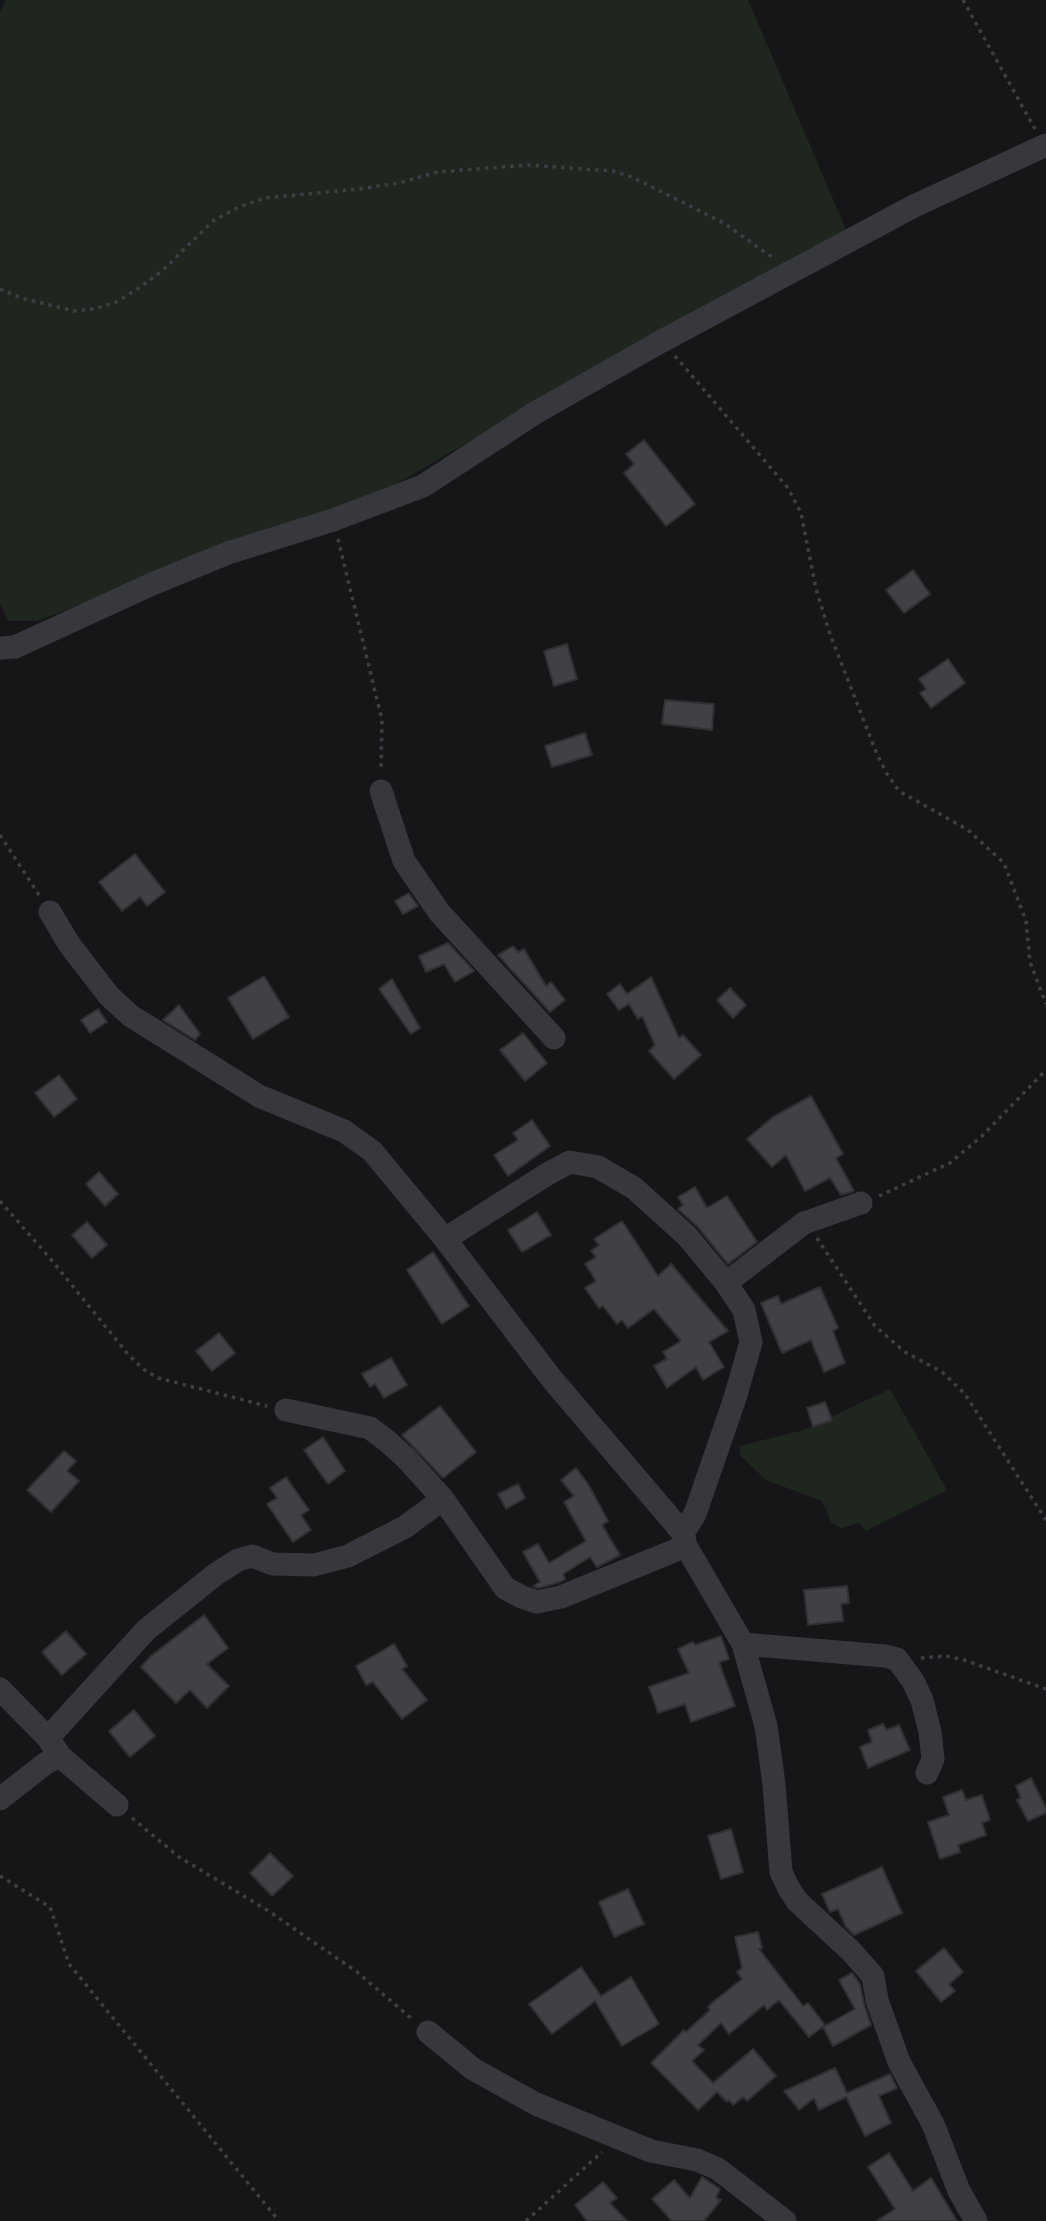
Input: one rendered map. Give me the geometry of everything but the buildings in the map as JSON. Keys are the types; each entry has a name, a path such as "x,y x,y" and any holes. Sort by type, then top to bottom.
{"street":[{"path":"0,648 15,647 152,584 228,553 333,520 423,486 535,414 662,341 914,206 1045,145"},
{"path":"381,791 404,861 439,912 554,1038"},
{"path":"50,912 69,944 109,996 131,1016 259,1096 344,1131 372,1151 445,1239 551,1378 684,1539 743,1644 766,1726 781,1872 797,1901 851,1951 873,1976 877,2000 900,2062 933,2124 959,2190 976,2221"},
{"path":"286,1410 370,1428 406,1458 443,1499 505,1588 537,1602 561,1597 684,1539 736,1398 751,1342 744,1310 726,1283 687,1236 634,1188 598,1167 570,1162 445,1239"},
{"path":"726,1283 804,1223 861,1203"},
{"path":"0,1799 46,1763 54,1747 146,1630 216,1574 238,1560 252,1556 273,1564 314,1565 348,1556 405,1527 443,1499"},
{"path":"743,1644 885,1656 897,1660 913,1681 922,1700 933,1759 927,1773"},
{"path":"0,1689 54,1747 117,1805"},
{"path":"428,2032 473,2069 536,2104 651,2151 697,2160 718,2169 785,2221"}],"path":[{"path":"963,0 1045,145"},
{"path":"0,289 21,298 74,311 94,309 116,302 136,290 162,271 213,221 252,202 265,198 399,183 437,172 528,165 613,172 632,177 722,222 776,260 789,274"},
{"path":"662,341 788,488 801,513 816,589 830,634 887,774 899,791 968,830 1004,863 1026,921 1030,962 1046,1004"},
{"path":"333,520 382,720 381,791"},
{"path":"0,835 50,912"},
{"path":"861,1203 904,1186 950,1163 982,1136 1046,1070"},
{"path":"0,1201 143,1369 158,1378 286,1410"},
{"path":"804,1223 821,1243 875,1326 905,1352 942,1371 965,1394 1046,1520"},
{"path":"897,1660 946,1656 1046,1689"},
{"path":"117,1805 179,1857 267,1910 357,1972 428,2032"},
{"path":"0,1876 50,1907 69,1964 279,2221"},
{"path":"526,2221 616,2138"}],"shaded area":[{"path":"6,0 748,0 847,232 676,323 387,489 37,621 8,621 0,603 0,12"},
{"path":"890,1389 947,1490 866,1531 859,1523 841,1528 831,1522 822,1501 766,1480 740,1455 739,1446 804,1430"}]}
